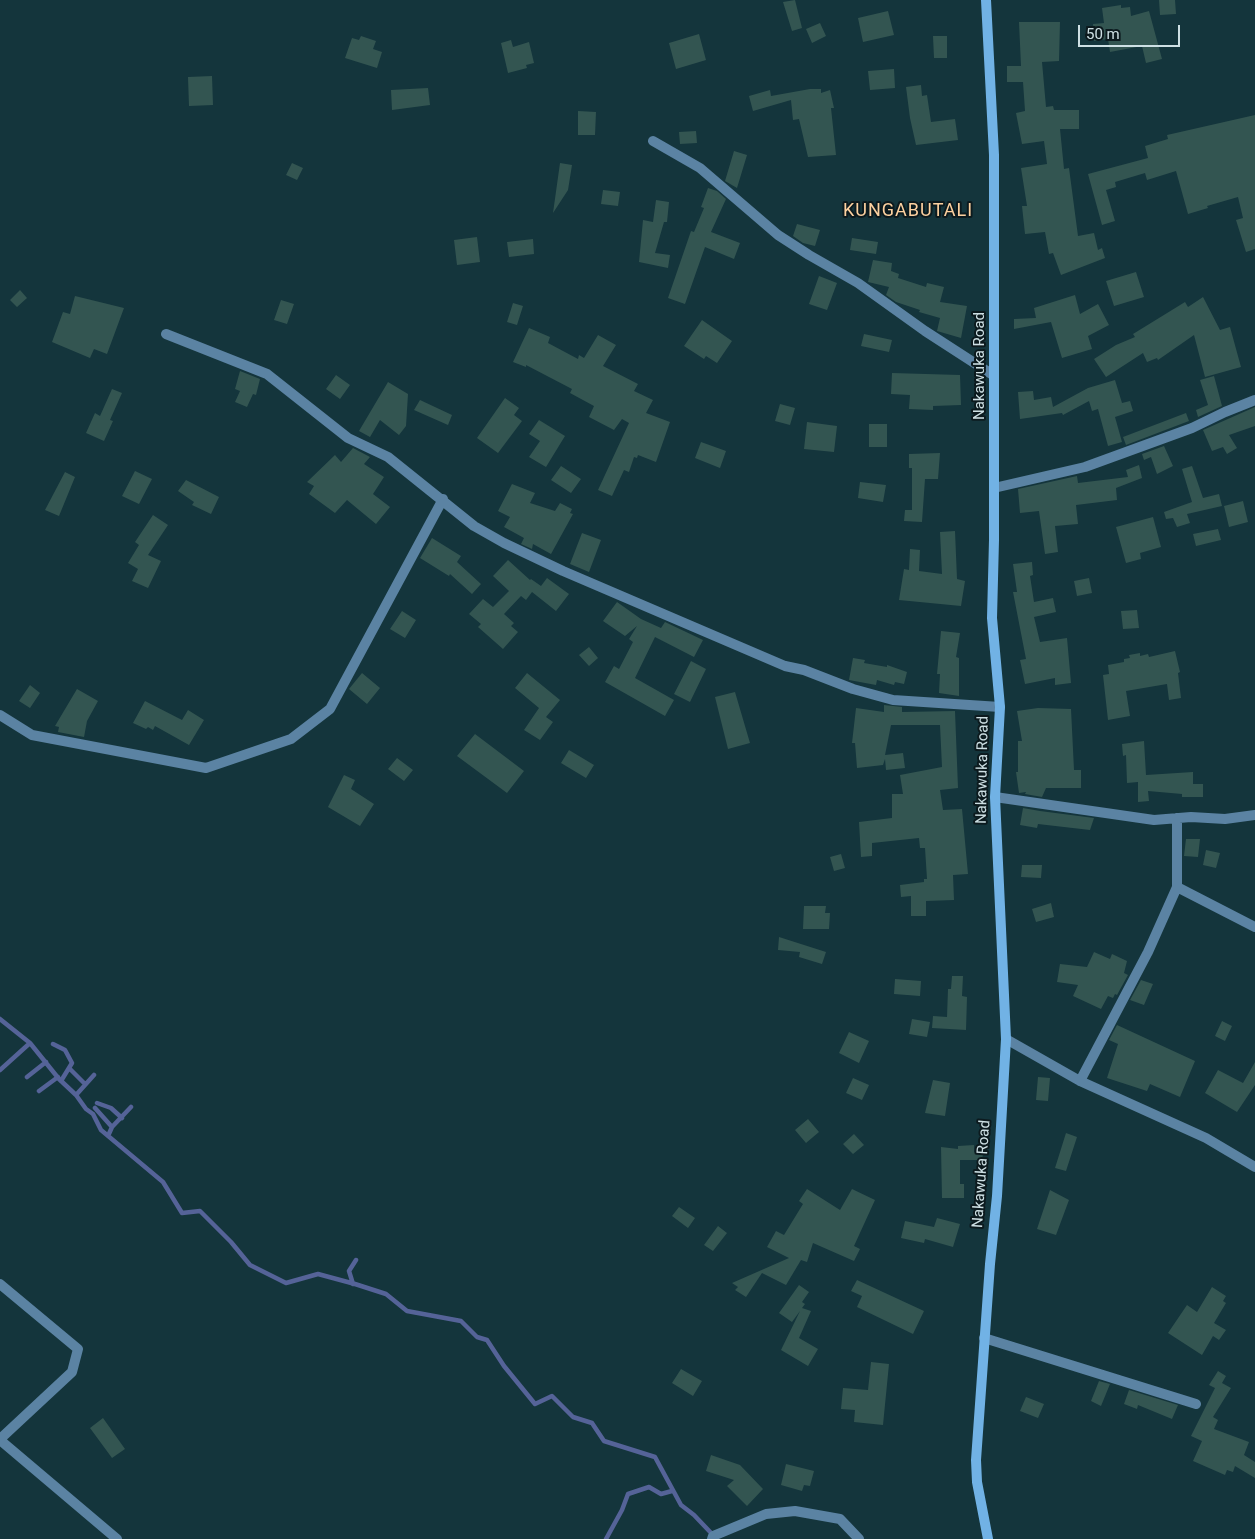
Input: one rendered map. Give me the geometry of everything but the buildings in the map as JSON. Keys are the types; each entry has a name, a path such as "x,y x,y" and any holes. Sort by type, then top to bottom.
{"main road":[{"name":"Nakawuka Road","path":"986,0 994,155 992,618 1000,707 995,797 1006,1039 997,1196 984,1338 976,1460 977,1482 988,1539"}],"street":[{"path":"653,141 700,168 785,240 858,283 925,331 993,375"},
{"path":"166,334 267,374 348,438 388,457 443,499 474,526 504,543 572,575 785,666 804,670 852,690 893,700 1000,707"},
{"path":"994,488 1085,467 1192,428 1255,400"},
{"path":"0,716 32,735 206,768 291,739 330,709 443,499"},
{"path":"995,797 1154,820 1177,818 1225,819 1255,816"},
{"path":"1080,1081 1148,952 1177,886 1177,818"},
{"path":"1177,886 1255,927"},
{"path":"1006,1039 1080,1081 1206,1138 1255,1167"},
{"path":"0,1284 78,1350 72,1372 0,1439 117,1539"},
{"path":"984,1338 1196,1404"},
{"path":"712,1539 714,1536 766,1514 795,1511 840,1519 859,1539"}],"waterway":[{"path":"0,1019 30,1043 59,1079 76,1095 86,1109 93,1114 101,1130 163,1182 182,1213 200,1211 231,1242 250,1265 286,1283 318,1274 386,1294 407,1311 461,1321 477,1337 487,1340 504,1366 535,1404 552,1396 573,1417 592,1423 604,1441 655,1457 681,1505 694,1515 713,1535"},
{"path":"0,1070 30,1043"},
{"path":"53,1044 65,1050 72,1063 61,1081"},
{"path":"27,1077 46,1062"},
{"path":"69,1068 85,1084"},
{"path":"76,1095 94,1075"},
{"path":"39,1091 58,1077"},
{"path":"97,1103 111,1108 122,1118"},
{"path":"108,1136 112,1127 131,1107"},
{"path":"95,1108 112,1127"},
{"path":"353,1284 349,1271 356,1260"},
{"path":"606,1539 622,1510 628,1494 649,1487 661,1494 672,1491"}],"district":[{"name":"KUNGABUTALI","path":"908,211"}]}
